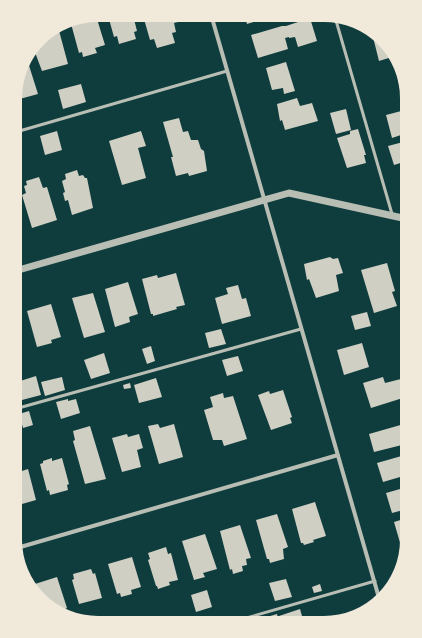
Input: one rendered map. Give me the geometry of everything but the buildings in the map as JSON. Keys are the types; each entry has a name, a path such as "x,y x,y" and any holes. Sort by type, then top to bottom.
{"street":[{"path":"213,22 378,593"},
{"path":"22,269 289,193 400,218"},
{"path":"22,546 338,455"}],"lane":[{"path":"337,24 393,216"},
{"path":"22,130 227,71"},
{"path":"22,407 301,329"},
{"path":"253,616 375,581"}]}
